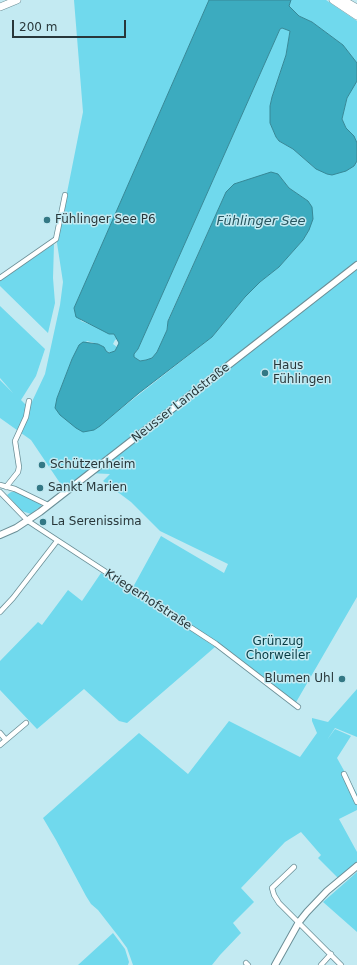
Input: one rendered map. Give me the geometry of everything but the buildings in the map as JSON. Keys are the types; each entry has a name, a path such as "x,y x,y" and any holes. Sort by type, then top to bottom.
{"main road":[{"path":"0,7 17,0"},
{"path":"333,0 357,16"},
{"path":"343,0 357,8"},
{"name":"Neusser Landstraße","path":"0,535 28,520 48,506 357,265"},
{"path":"275,965 299,922 327,891 357,866"}],"street":[{"path":"0,278 56,239 65,195"},
{"path":"6,487 18,472 19,467 15,441 26,417 29,401"},
{"path":"0,485 15,489 48,506"},
{"name":"Kriegerhofstraße","path":"0,492 28,520 57,541 216,644 298,707"},
{"path":"0,612 13,598 57,541"},
{"path":"0,745 26,723"},
{"path":"0,733 6,740"},
{"path":"344,774 357,802"},
{"path":"294,867 272,888 274,895 279,903 341,965"},
{"path":"321,965 331,954"}],"green space":[{"name":"Grünzug Chorweiler","path":"74,0 209,0 74,308 81,321 114,334 117,339 113,344 117,347 112,353 106,351 104,347 98,344 87,341 72,359 57,398 94,430 212,337 245,297 260,282 279,267 303,240 309,230 308,201 289,188 281,178 234,184 226,192 168,320 167,330 157,352 152,358 146,360 140,361 134,357 134,354 138,349 280,29 290,30 286,55 270,106 270,123 276,137 279,141 293,149 316,169 354,166 357,161 357,597 295,704 237,659 132,589 161,536 224,573 228,564 160,531 131,502 103,481 110,474 88,473 66,492 31,440 0,418 0,380 13,393 0,378 0,306 45,349 36,376 21,400 29,408 45,374 60,305 63,282 57,243 83,112"},
{"path":"291,0 326,0 357,21 357,63 343,45 312,22 299,16 289,6"},
{"path":"357,81 357,143 354,136 346,128 342,119 347,98"},
{"path":"54,244 53,278 55,303 48,333 0,286 0,280"},
{"path":"11,492 16,492 41,504 41,506 31,514 22,511 7,495"},
{"path":"101,573 173,618 215,647 127,723 119,721 84,689 37,729 0,690 0,661 38,622 42,625 68,590 82,601"},
{"path":"357,689 357,737 335,728 327,740 335,729 351,736 337,758 357,794 357,810 339,819 357,852 357,864 338,878 318,858 321,855 301,832 285,842 241,888 254,902 233,923 241,933 212,965 133,965 127,948 86,896 43,818 139,733 188,774 229,721 300,757 317,733 312,718 328,722"},
{"path":"357,872 357,932 323,902"},
{"path":"113,933 125,949 129,962 128,965 78,965"}],"water":[{"name":"Fühlinger See","path":"209,0 291,0 289,6 299,16 312,22 343,45 357,63 357,81 347,98 342,119 346,128 354,136 357,143 357,161 354,166 346,171 332,175 327,174 316,169 293,149 279,141 276,137 270,123 270,106 286,55 290,31 282,28 280,29 138,349 134,354 134,357 140,361 146,360 152,358 157,352 167,330 168,321 226,192 234,184 271,172 278,174 289,188 308,201 312,207 313,219 309,230 303,240 279,267 260,282 245,297 212,337 139,393 100,426 94,430 83,432 60,415 55,408 57,398 72,359 79,345 83,342 98,344 104,347 109,353 115,351 119,343 114,334 109,334 76,317 74,308"}],"place":[{"name":"Fühlinger See P6","path":"47,220"},
{"name":"Haus Fühlingen","path":"265,373"},
{"name":"Schützenheim","path":"42,465"},
{"name":"Sankt Marien","path":"40,488"},
{"name":"La Serenissima","path":"43,522"},
{"name":"Blumen Uhl","path":"342,679"}]}
